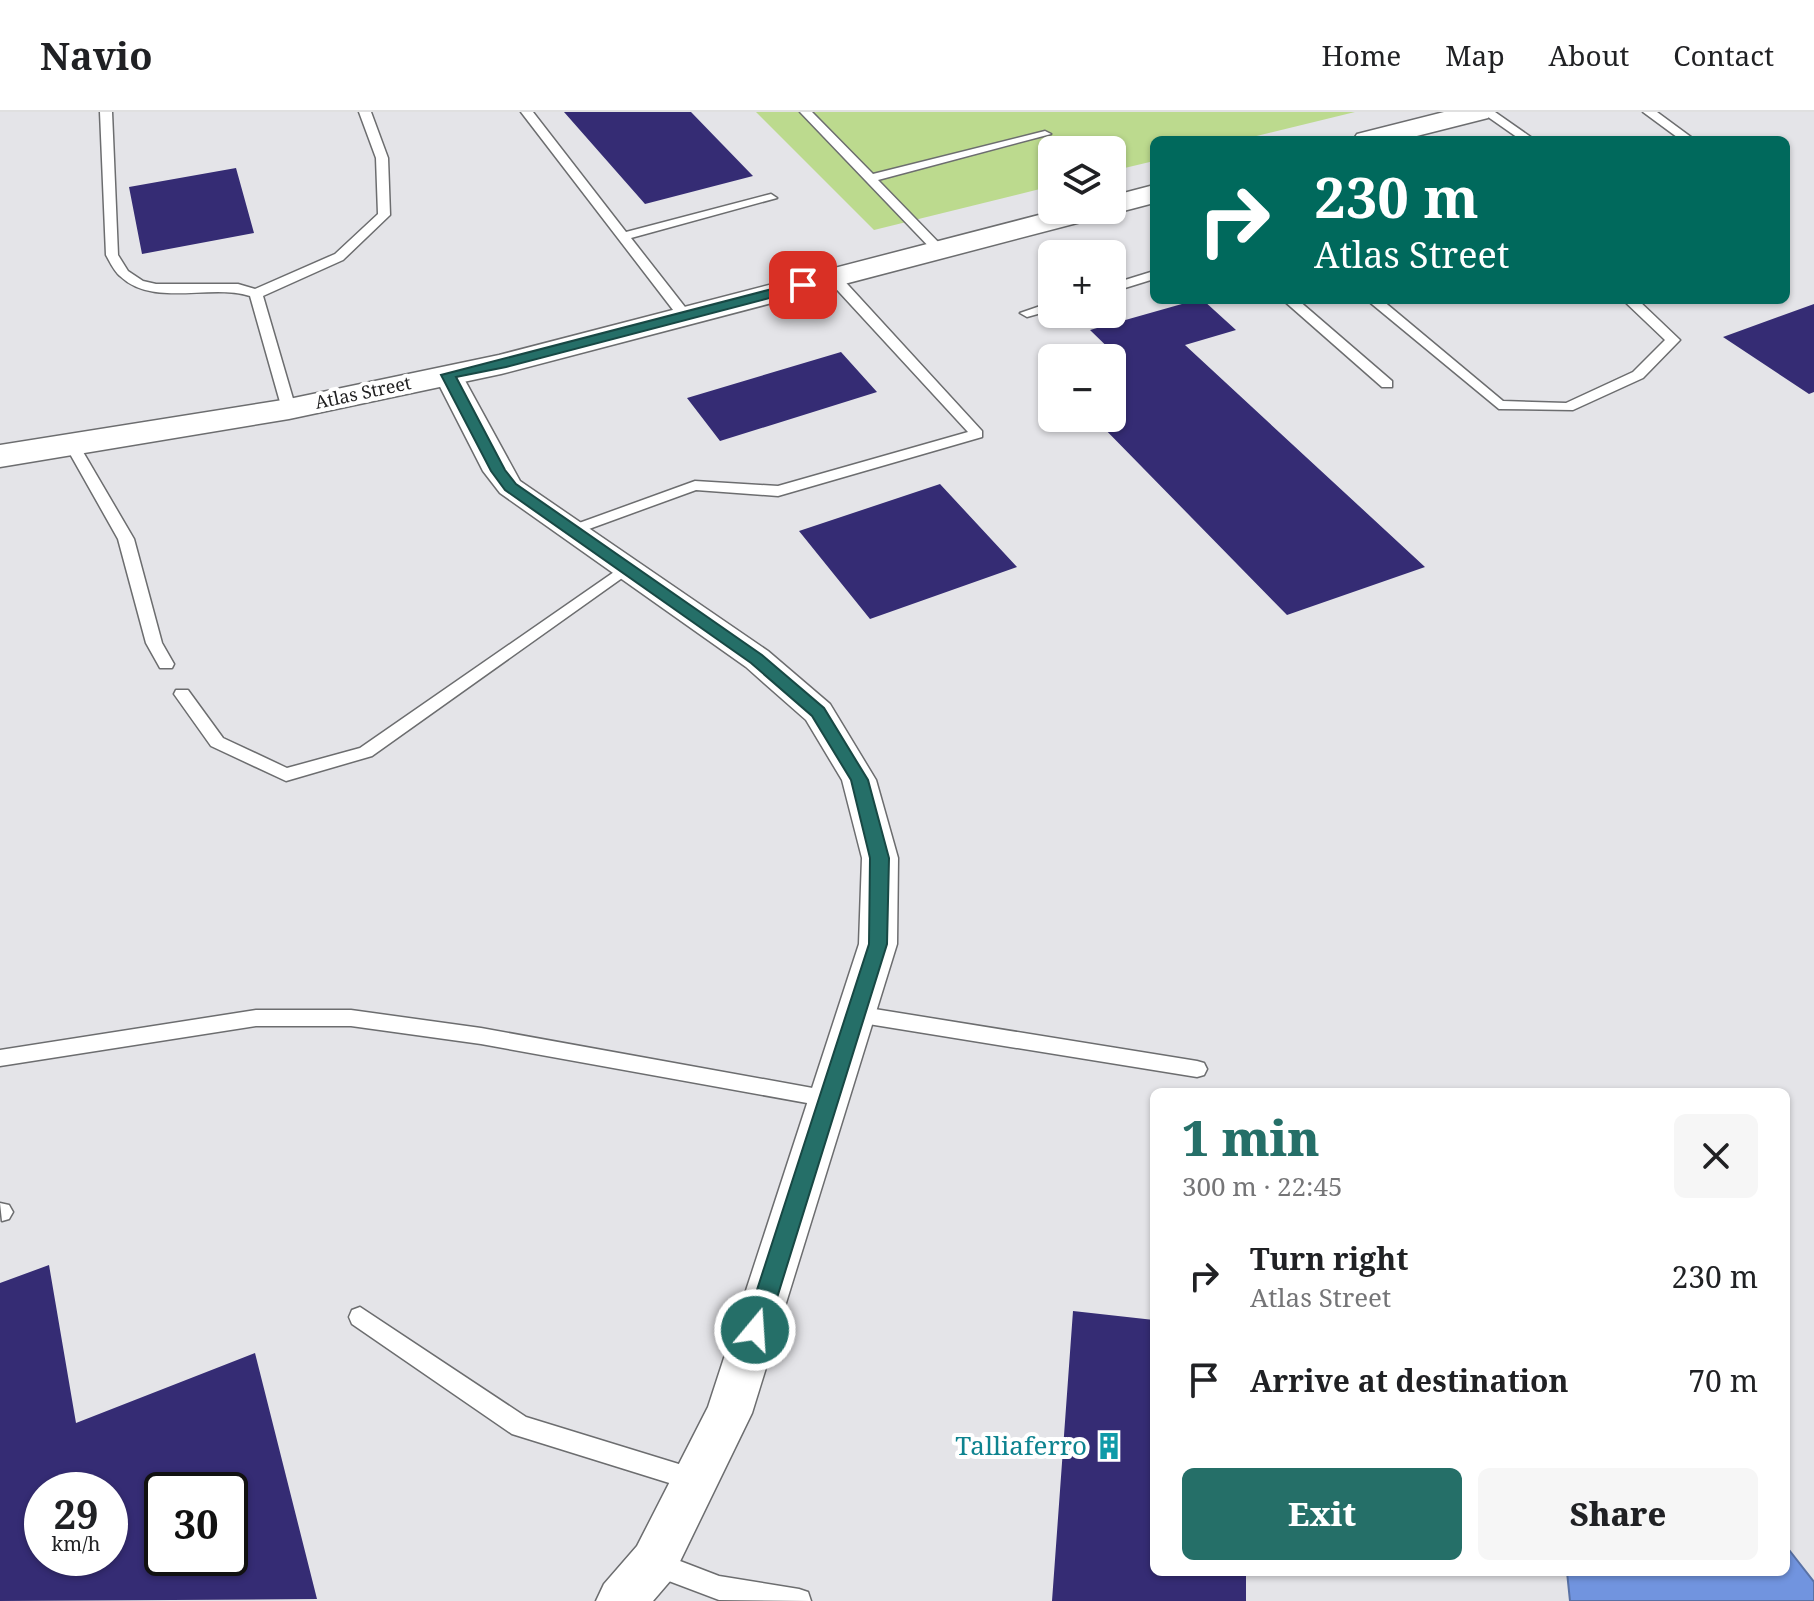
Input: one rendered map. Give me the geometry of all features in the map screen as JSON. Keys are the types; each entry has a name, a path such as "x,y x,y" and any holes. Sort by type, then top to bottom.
{"street":[{"path":"1383,136 1478,112"},
{"path":"1126,201 1150,195"},
{"name":"Atlas Street","path":"0,456 289,409 501,364 1039,224"},
{"path":"448,375 498,471 510,487 757,659 818,712 859,780 880,858 878,944 729,1413 654,1563 621,1601"}],"lane":[{"path":"106,112 112,255 119,272 137,284 159,289 245,288 256,294 289,409"},
{"path":"256,294 339,257 384,215 382,158 365,112"},
{"path":"527,112 563,163 685,316"},
{"path":"806,112 939,250"},
{"path":"1487,112 1523,136"},
{"path":"1649,112 1683,136"},
{"path":"869,179 1045,134"},
{"path":"624,236 771,198"},
{"path":"1126,284 1150,276"},
{"path":"573,530 695,485 778,491 977,434 833,277"},
{"path":"1295,304 1387,384"},
{"path":"1379,304 1499,405 1568,407 1638,375 1673,340 1634,304"},
{"path":"1027,313 1038,310"},
{"path":"72,445 126,539 154,643 166,664"},
{"path":"182,694 217,742 286,775 366,752 627,568"},
{"path":"856,1014 1197,1069"},
{"path":"0,1058 256,1018 351,1018 481,1036 829,1099"},
{"path":"360,1317 520,1426 695,1480"},
{"path":"654,1563 719,1588 799,1601"}],"green space":[{"path":"756,112 1355,112 1256,136 1150,136 1150,162 1126,168 1126,136 1038,136 1038,189 874,230"}],"water":[{"path":"1790,1551 1814,1582 1814,1601 1570,1601 1567,1576 1790,1576"}],"building":[{"path":"564,112 691,112 753,176 645,204"},
{"path":"236,168 254,233 142,254 129,187"},
{"path":"1182,304 1207,304 1236,330 1185,345 1425,567 1287,615 1108,432 1126,432 1126,344 1104,344 1090,330 1126,328 1126,320"},
{"path":"1814,304 1814,392 1809,394 1723,337"},
{"path":"841,352 877,392 720,441 687,398"},
{"path":"940,484 1017,567 870,619 799,531"},
{"path":"49,1265 76,1423 255,1353 317,1599 0,1601 0,1283"},
{"name":"Talliaferro","path":"1073,1311 1150,1320 1150,1576 1246,1576 1246,1601 1052,1601"}],"place":[{"name":"Talliaferro","path":"1109,1446"}],"route":[{"path":"755,1330 878,944 880,858 859,780 818,712 757,659 510,487 498,471 448,375 803,285"}]}
